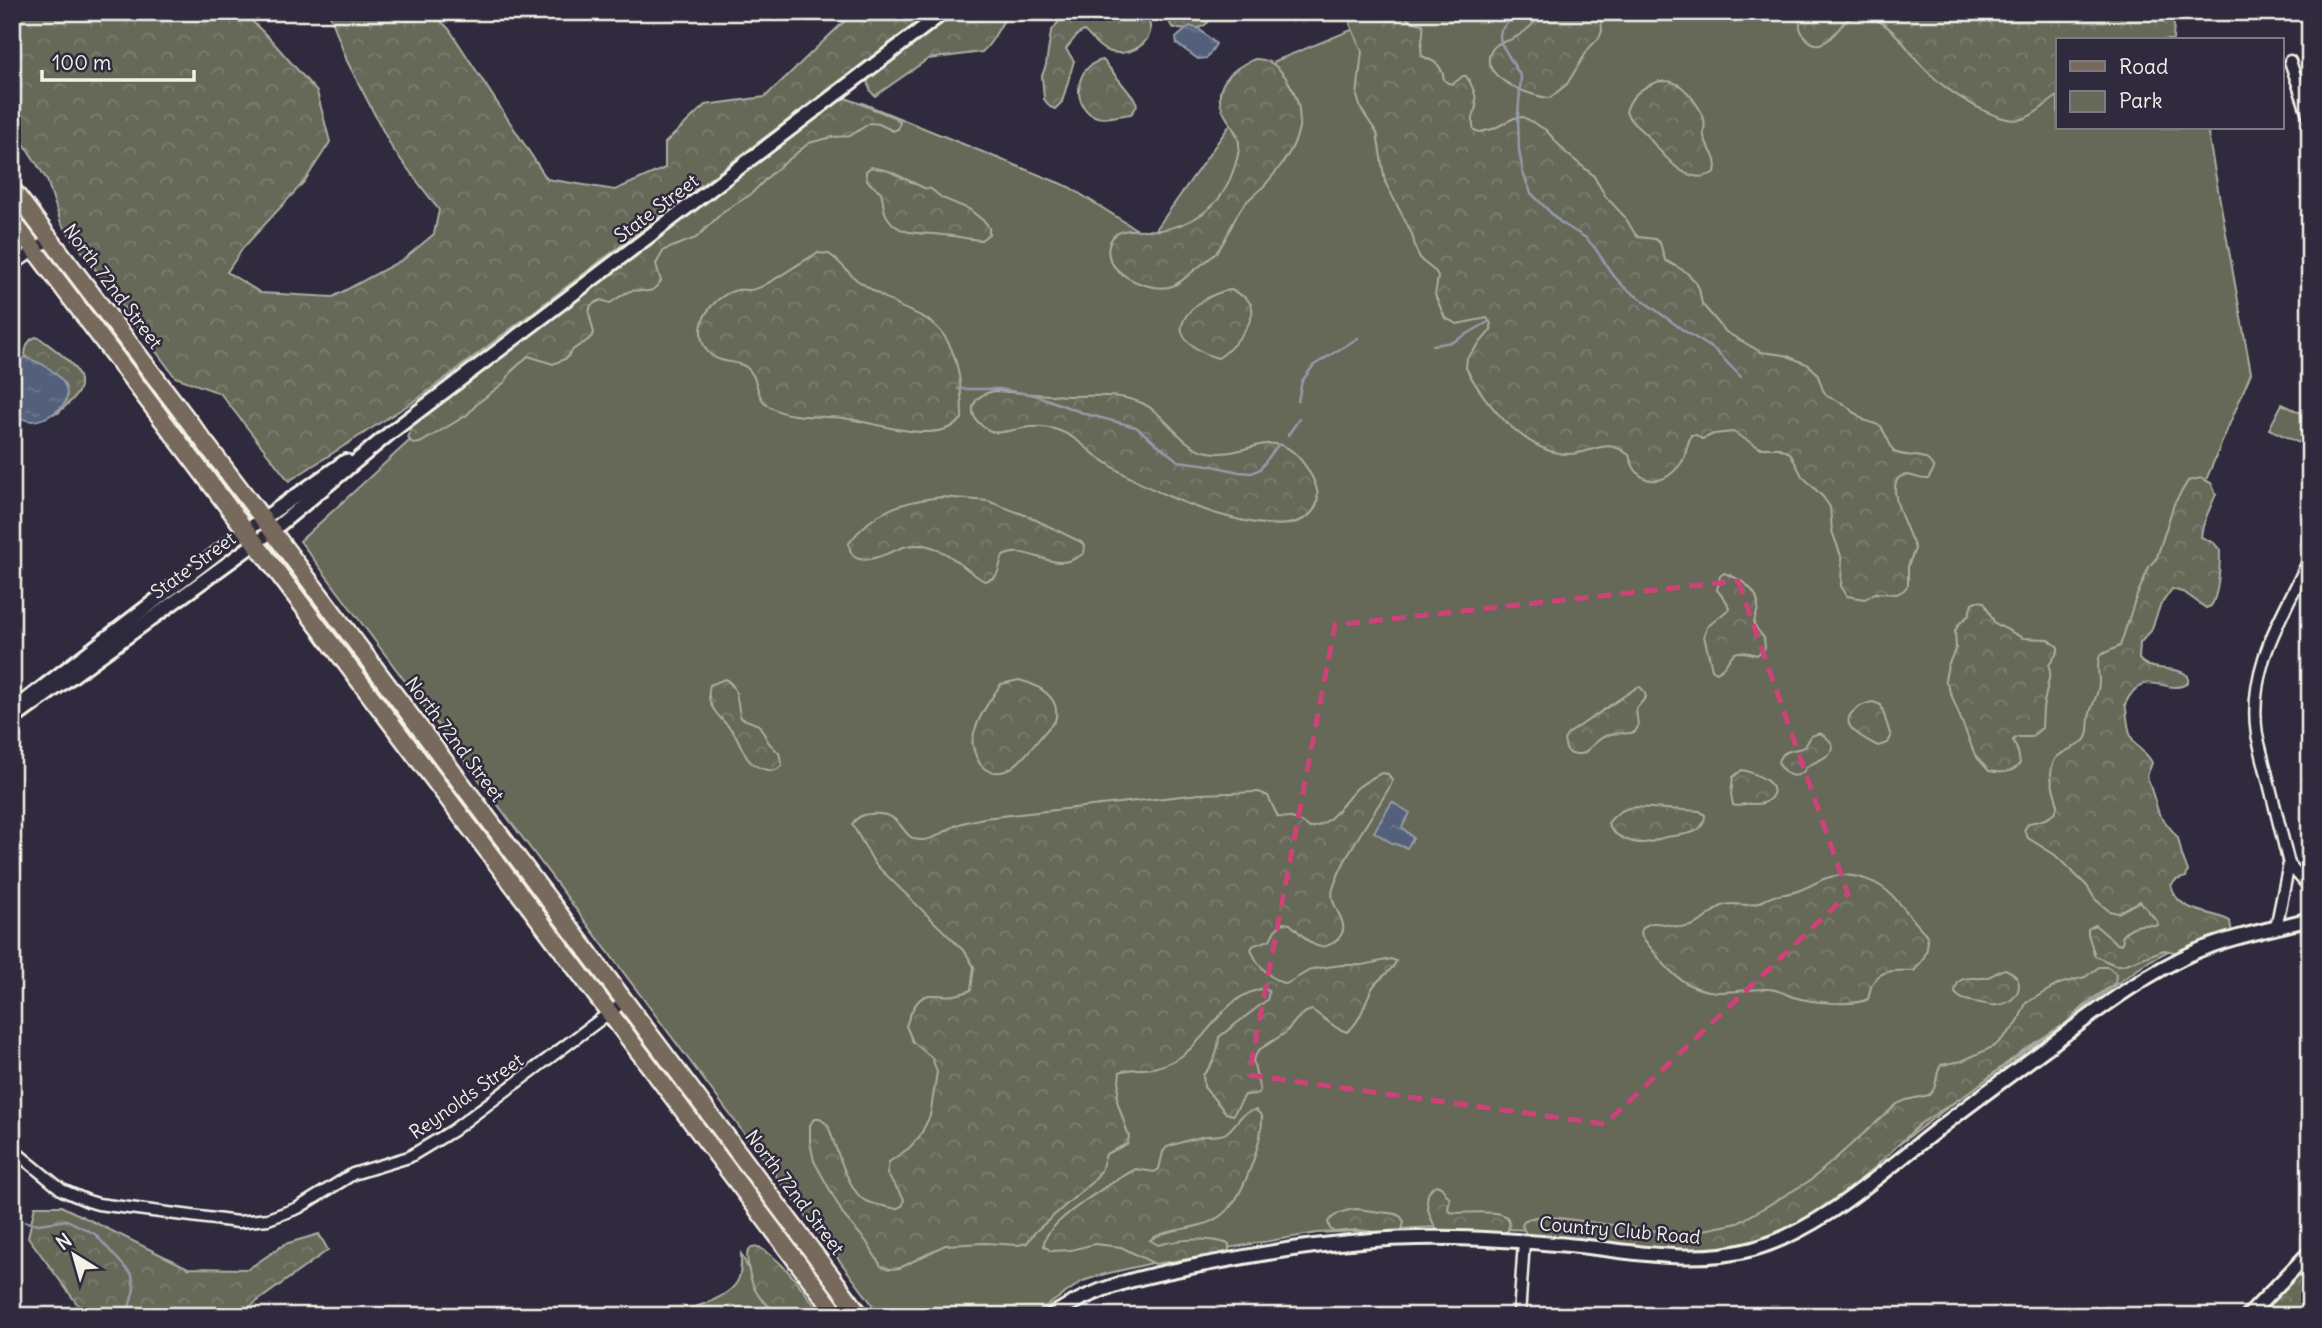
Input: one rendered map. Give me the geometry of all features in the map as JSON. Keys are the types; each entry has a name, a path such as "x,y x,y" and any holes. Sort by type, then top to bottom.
{"main road":[{"name":"North 72nd Street","path":"12,189 268,525 861,1316"},
{"name":"North 72nd Street","path":"12,220 838,1316"}],"street":[{"name":"State Street","path":"12,720 944,12"},
{"path":"2290,61 2310,120"},
{"path":"12,267 50,239"},
{"name":"State Street","path":"12,711 252,537"},
{"path":"2276,928 2289,864 2257,735 2255,691 2265,655 2310,558"},
{"path":"2289,864 2310,888"},
{"name":"Country Club Road","path":"1050,1316 1081,1298 1123,1282 1233,1259 1351,1242 1428,1238 1524,1241 1690,1257 1739,1252 1785,1238 1839,1205 2005,1078 2143,979 2201,950 2310,919"},
{"name":"Reynolds Street","path":"12,1149 62,1190 98,1204 238,1223 268,1219 298,1209 353,1174 424,1150 625,1001"},
{"path":"1519,1316 1524,1241"},
{"path":"2248,1316 2310,1252"}],"highlighted area":[{"path":"1738,581 1848,894 1605,1124 1249,1075 1335,625"}],"green space":[{"path":"12,12 243,12 317,92 330,142 304,182 243,248 227,272 261,293 333,297 404,259 434,234 439,210 392,148 347,61 329,12 432,12 449,29 547,179 615,190 665,168 665,143 705,105 765,97 854,12 931,12 419,398 289,481 220,393 175,377 61,223 47,180 12,125"},
{"path":"948,12 1013,12 982,52 928,59 875,96 868,86 868,74"},
{"path":"1063,12 1141,12 1150,29 1142,44 1125,52 1115,53 1105,50 1084,31 1078,34 1066,49 1074,61 1062,102 1055,109 1044,99 1042,76 1051,32"},
{"path":"1164,12 1208,12 1211,19 1199,28 1182,29 1172,27"},
{"path":"1349,12 2093,12 2060,38 2056,38 2056,130 2207,130 2251,373 2093,749 2178,946 2151,960 2121,981 1832,1196 1755,1237 1438,1227 1317,1233 1192,1254 1105,1274 1083,1281 1032,1316 881,1316 300,541 455,399 862,103 1069,187 1150,238 1275,61 1354,29"},
{"path":"1350,12 1366,12 1379,17 1391,12 1401,12 1410,21 1423,24 1422,56 1437,64 1448,83 1453,84 1466,76 1472,86 1476,102 1474,130 1480,132 1493,129 1514,118 1523,117 1546,130 1566,153 1593,175 1606,197 1625,217 1635,234 1638,237 1655,239 1660,243 1665,260 1686,272 1695,281 1702,304 1726,332 1761,352 1785,355 1809,365 1817,373 1827,396 1844,404 1864,420 1881,426 1894,452 1922,457 1931,463 1934,469 1928,479 1906,475 1898,479 1895,486 1899,509 1915,549 1908,566 1908,585 1904,590 1897,594 1875,593 1865,599 1847,596 1841,586 1842,559 1832,531 1830,507 1802,476 1790,453 1779,448 1760,448 1733,432 1714,434 1702,439 1691,435 1682,462 1667,476 1652,480 1639,474 1629,455 1616,447 1604,446 1578,453 1561,453 1527,439 1497,413 1466,368 1467,358 1491,330 1491,324 1487,318 1457,324 1445,318 1435,295 1438,277 1436,272 1421,260 1412,234 1385,182 1377,133 1361,109 1357,96 1362,51 1350,24"},
{"path":"1543,12 1597,12 1602,31 1567,84 1550,98 1530,94 1506,83 1490,67 1489,57 1496,45 1522,33"},
{"path":"1802,12 2166,12 2174,23 2173,38 2056,38 2056,97 2031,115 2013,120 1985,111 1945,87 1881,22 1859,14 1846,21 1827,40 1817,44 1806,38 1800,29"},
{"path":"1255,59 1265,60 1278,68 1296,96 1300,124 1284,161 1265,185 1242,207 1216,253 1183,280 1160,288 1126,277 1111,261 1108,251 1115,235 1127,230 1161,230 1183,224 1203,214 1219,199 1225,189 1236,162 1239,143 1221,105 1221,88 1238,68"},
{"path":"1103,60 1136,101 1137,106 1131,114 1101,118 1089,112 1083,105 1079,87 1081,78 1093,64"},
{"path":"1660,81 1672,82 1682,87 1699,109 1705,121 1704,136 1714,157 1715,172 1695,176 1677,168 1628,116 1626,112 1634,96"},
{"path":"846,98 896,118 900,122 898,129 893,131 870,123 850,136 809,143 750,195 724,211 696,238 664,250 656,264 661,281 653,289 630,291 610,303 601,300 591,305 589,313 594,333 572,350 567,358 553,364 528,356 511,372 505,382 467,415 420,443 413,444 408,438 412,426 423,413 445,399 465,380 563,309 799,128 839,99"},
{"path":"871,167 889,171 931,189 942,198 969,209 986,223 989,234 981,240 899,228 886,215 881,192 867,179 866,171"},
{"path":"818,253 829,254 857,280 899,306 925,318 938,329 946,339 957,365 962,419 951,427 921,432 843,418 787,414 765,403 746,367 719,360 709,353 702,341 701,331 704,318 712,305 730,292 763,286"},
{"path":"1231,290 1249,302 1252,314 1241,336 1218,358 1200,351 1188,342 1184,337 1182,325 1189,312 1202,302"},
{"path":"36,337 69,361 79,376 78,392 58,413 50,412 25,354 28,344"},
{"path":"995,391 1106,396 1133,400 1151,408 1187,442 1204,451 1220,453 1274,444 1286,447 1298,457 1313,479 1317,494 1316,506 1303,519 1282,524 1256,523 1197,507 1131,478 1060,431 1037,427 1001,432 988,430 976,419 973,407 980,397"},
{"path":"2282,404 2310,417 2310,448 2269,429"},
{"path":"2201,478 2211,483 2216,494 2201,537 2214,543 2220,550 2214,601 2206,608 2185,593 2172,589 2160,606 2151,631 2140,643 2139,659 2144,664 2182,672 2188,676 2188,683 2172,687 2148,683 2133,692 2125,704 2131,736 2152,763 2147,776 2159,814 2178,838 2188,871 2186,877 2171,885 2174,894 2187,906 2230,921 2232,934 2179,953 2164,950 2123,965 2115,965 2095,956 2088,929 2095,925 2117,944 2121,944 2122,936 2129,929 2142,925 2156,926 2157,921 2140,901 2118,913 2109,911 2055,855 2028,838 2024,830 2029,823 2054,814 2057,807 2051,772 2054,761 2081,743 2087,735 2090,713 2099,686 2100,655 2120,646 2135,600 2149,567 2157,557 2174,504 2188,481"},
{"path":"942,497 988,501 1030,517 1081,542 1085,546 1084,553 1073,560 1062,562 1013,553 1003,556 997,575 984,581 948,555 924,545 907,546 865,560 851,553 849,543 879,515 915,501"},
{"path":"1724,573 1742,582 1756,596 1758,608 1754,625 1764,638 1765,648 1757,655 1735,653 1717,672 1712,669 1704,636 1707,627 1729,609 1717,590 1720,576"},
{"path":"1984,602 1998,625 2023,638 2048,639 2058,647 2058,652 2049,665 2042,728 2031,737 2017,737 2013,740 2020,763 2006,772 1989,771 1975,755 1945,679 1956,648 1955,631 1969,615 1972,603"},
{"path":"725,679 733,686 741,718 759,725 769,743 779,753 782,765 778,769 761,768 751,762 736,736 712,707 710,685"},
{"path":"1019,680 1041,689 1052,699 1055,721 1011,768 991,772 982,767 975,755 973,741 977,724 1001,684"},
{"path":"1640,687 1646,697 1636,709 1638,726 1635,732 1606,735 1582,754 1571,754 1566,749 1564,740 1568,734"},
{"path":"1873,702 1881,705 1891,737 1888,743 1878,746 1854,731 1848,721 1857,708"},
{"path":"1820,733 1832,745 1830,753 1796,776 1784,771 1778,762 1782,755 1805,747 1811,736"},
{"path":"1742,770 1771,785 1772,795 1765,803 1733,805 1733,777"},
{"path":"1382,773 1388,774 1392,780 1391,785 1351,850 1333,889 1334,903 1343,923 1341,936 1321,947 1310,942 1290,924 1283,923 1275,930 1270,940 1254,945 1251,949 1265,971 1286,984 1312,969 1363,965 1391,959 1396,961 1373,987 1352,1028 1347,1032 1312,1010 1306,1012 1285,1033 1259,1050 1253,1060 1260,1091 1245,1095 1233,1115 1226,1113 1204,1087 1203,1075 1215,1058 1219,1037 1267,1000 1269,992 1265,988 1250,992 1228,1007 1194,1046 1180,1057 1153,1068 1120,1072 1117,1101 1129,1137 1127,1144 1106,1154 1101,1171 1092,1182 1035,1232 1027,1243 945,1245 900,1268 889,1269 881,1266 866,1241 844,1216 814,1161 810,1125 814,1119 820,1119 828,1125 838,1154 858,1195 864,1200 896,1209 903,1205 904,1199 887,1174 889,1162 909,1148 920,1136 930,1116 937,1072 932,1058 913,1042 906,1026 912,1010 925,996 959,994 971,990 974,967 966,953 875,864 852,824 856,819 867,814 882,814 896,821 914,838 926,840 957,825 984,818 1200,794 1259,792 1268,796 1278,817 1295,819 1310,828 1325,823 1357,788"},
{"path":"1634,807 1700,811 1705,815 1704,822 1691,833 1645,843 1632,841 1619,836 1608,823 1620,812"},
{"path":"1845,875 1873,882 1884,888 1927,935 1925,955 1914,971 1892,971 1877,977 1868,999 1831,1003 1810,1001 1771,989 1721,992 1702,990 1677,977 1642,937 1641,931 1650,924 1691,926 1726,905 1750,905 1797,891 1826,878"},
{"path":"2099,967 2108,967 2116,974 2115,983 2066,1023 2025,1049 1967,1094 1921,1123 1870,1172 1802,1224 1751,1245 1690,1254 1527,1237 1522,1225 1525,1220 1535,1217 1672,1233 1738,1223 1811,1180 1897,1104 1929,1095 1941,1065 1962,1061 1995,1046 2017,1024 2026,1003 2059,984 2085,977"},
{"path":"2005,969 2012,973 2019,984 2016,995 2005,1003 1992,1005 1975,1002 1955,993 1961,980 1986,978"},
{"path":"1256,1110 1262,1116 1262,1125 1254,1159 1231,1206 1211,1221 1150,1240 1158,1245 1175,1241 1212,1240 1229,1244 1229,1250 1225,1253 1155,1264 1121,1247 1095,1244 1071,1250 1051,1251 1044,1246 1046,1237 1054,1227 1097,1192 1136,1169 1154,1172 1159,1169 1167,1147 1205,1136 1224,1134 1242,1116"},
{"path":"1436,1185 1441,1187 1450,1199 1450,1212 1498,1214 1506,1217 1509,1223 1507,1232 1497,1237 1437,1230 1431,1219 1427,1200 1431,1189"},
{"path":"35,1206 61,1206 188,1268 248,1269 285,1244 319,1234 328,1250 237,1316 86,1316 28,1237"},
{"path":"1357,1209 1396,1214 1404,1222 1402,1230 1394,1234 1357,1230 1334,1232 1330,1229 1328,1222 1334,1216"},
{"path":"759,1247 786,1269 823,1316 779,1311 760,1297 753,1286 747,1254 751,1248"},
{"path":"741,1254 760,1295 770,1308 731,1316 657,1316 701,1305 723,1295 740,1276"},
{"path":"2310,1263 2310,1316 2258,1316"}],"water":[{"path":"1190,26 1199,29 1216,44 1207,58 1198,59 1177,44 1176,38"},
{"path":"19,357 50,369 66,388 66,401 49,416 30,421 12,414 12,358"},
{"path":"1392,802 1410,813 1402,827 1413,838 1407,848 1374,832"}],"waterway":[{"path":"1512,12 1500,36 1501,43 1521,77 1519,150 1523,173 1531,193 1560,222 1586,238 1624,287 1715,350 1741,377"},
{"path":"1433,345 1453,342 1490,321"},
{"path":"1298,401 1302,381 1314,365 1358,338"},
{"path":"958,389 999,389 1035,395 1086,414 1136,427 1178,461 1239,472 1252,473 1260,469 1278,445"},
{"path":"1288,435 1299,419"},
{"path":"25,1222 39,1224 67,1220 95,1234 132,1275 134,1289 127,1316"}]}
